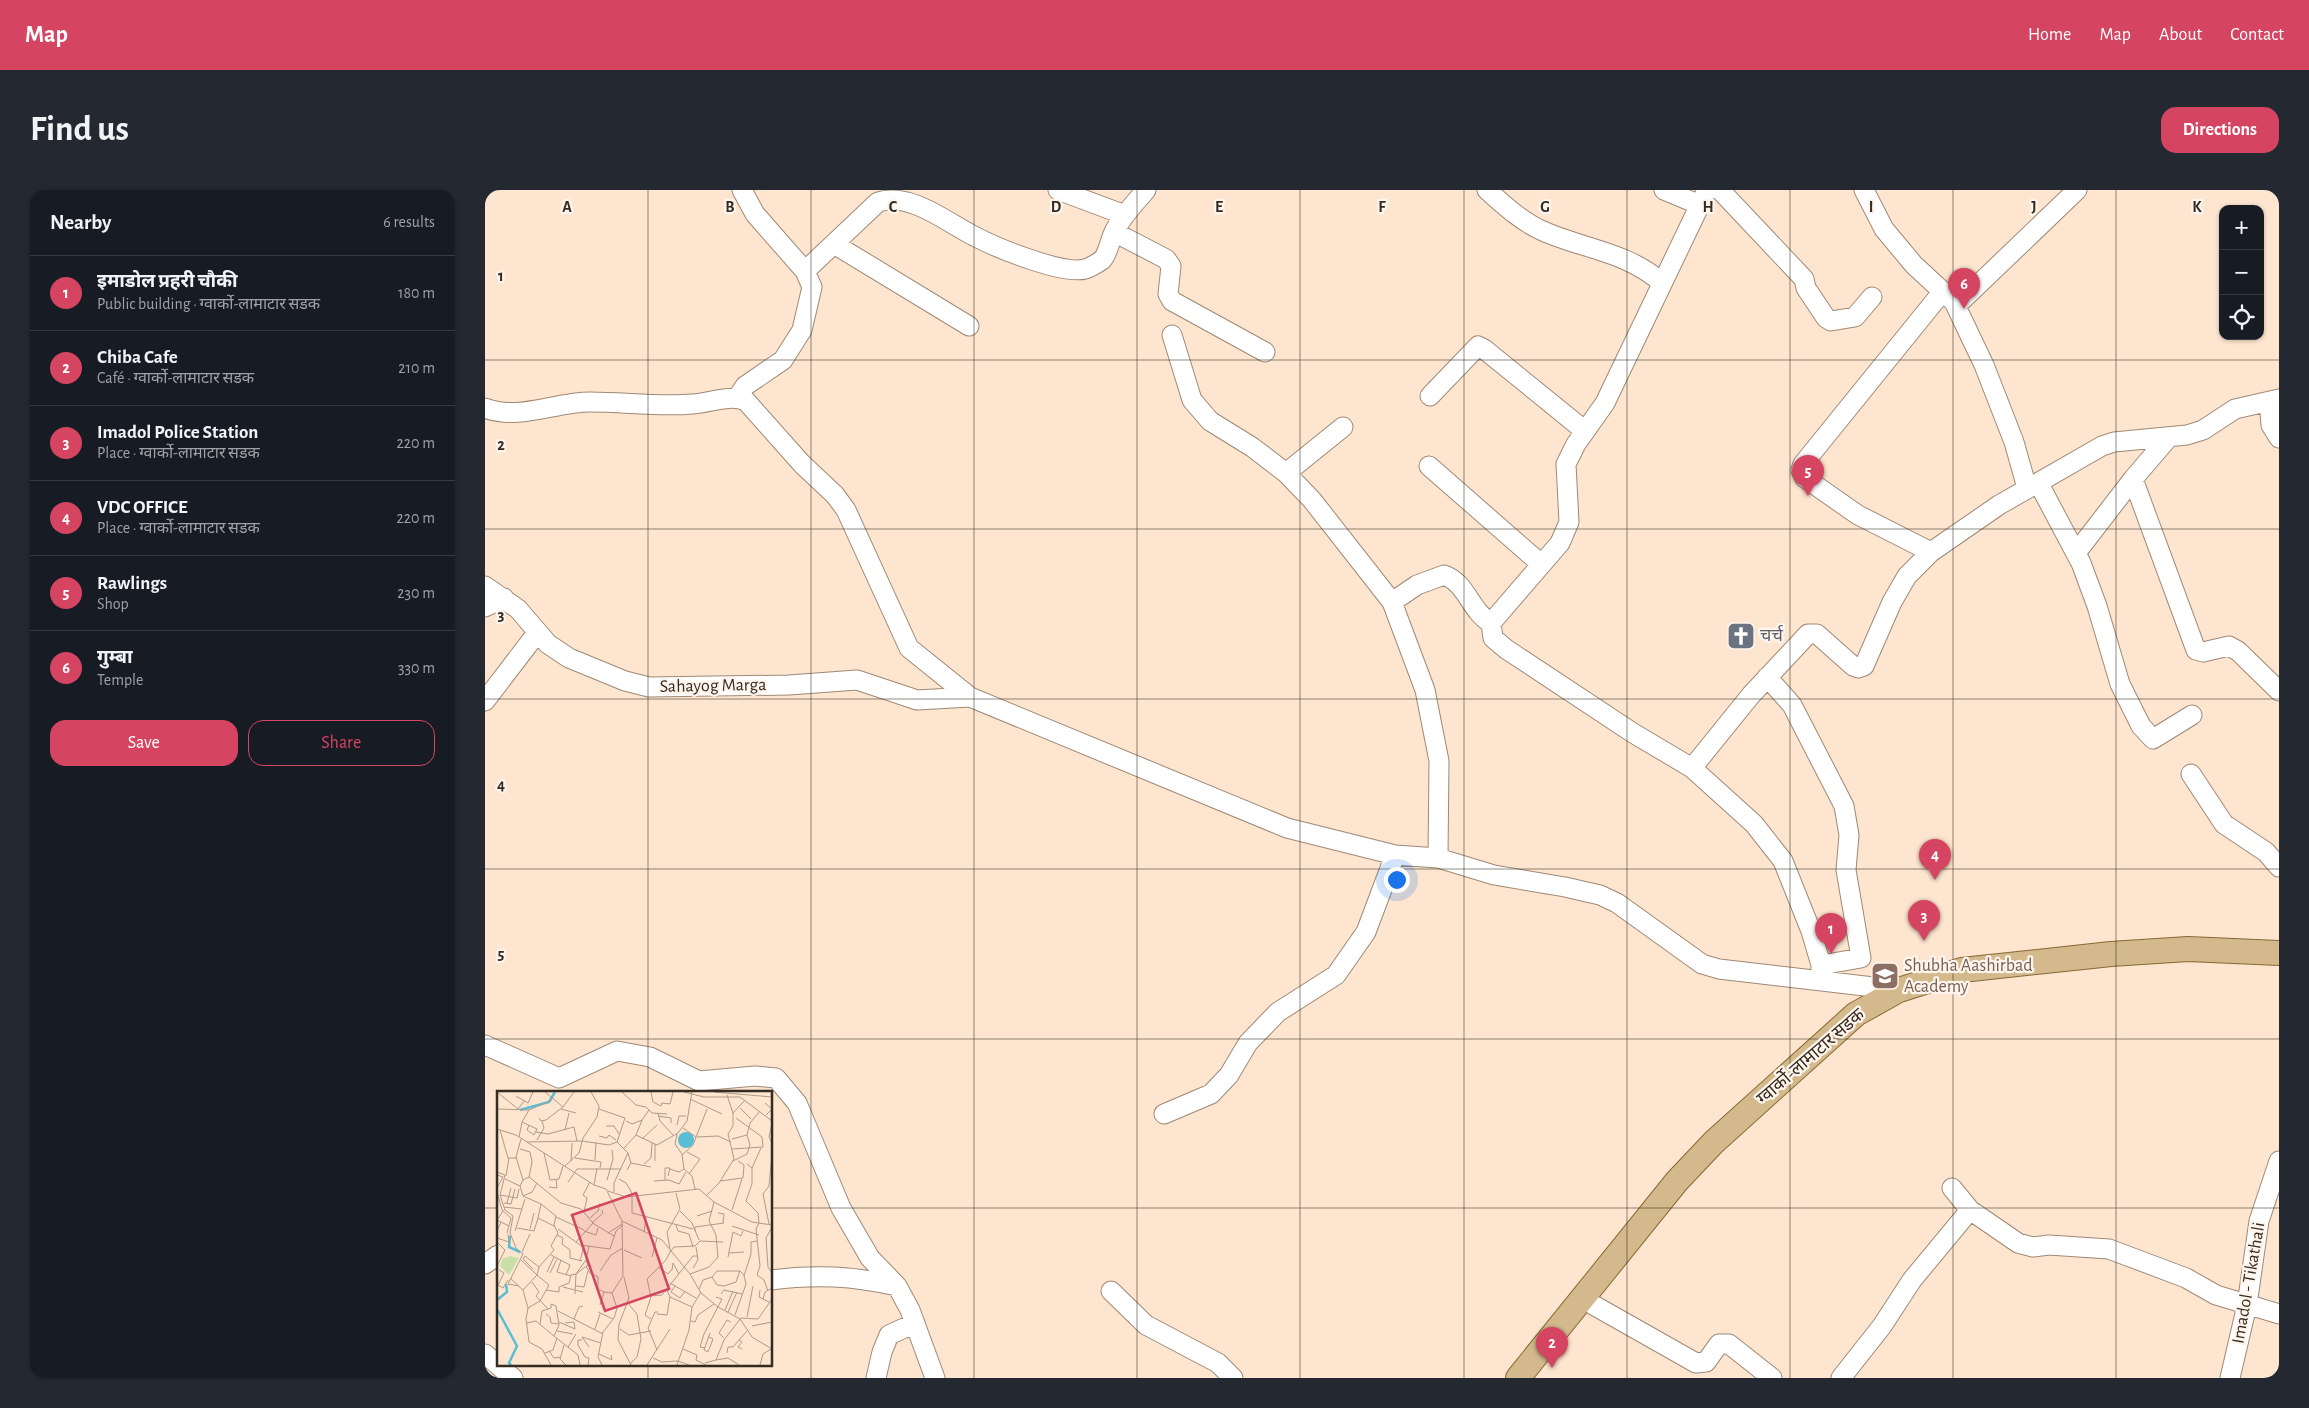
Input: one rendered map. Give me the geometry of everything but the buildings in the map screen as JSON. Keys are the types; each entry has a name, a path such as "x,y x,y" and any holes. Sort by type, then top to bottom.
{"main road":[{"name":"ग्वार्को-लामाटार सडक","path":"1517,1378 1677,1181 1714,1142 1856,1014 1899,990 1962,970 2111,954 2188,949 2279,953"}],"street":[{"path":"737,398 745,386 783,360 803,330 812,288 805,271 755,214 742,190"},
{"path":"1058,190 1125,214"},
{"path":"805,271 878,202 890,199 909,202 976,238 1004,249 1046,264 1070,269 1085,269 1103,259 1114,232 1125,214 1146,190"},
{"path":"1487,190 1511,210 1542,231 1622,258 1651,273 1662,283"},
{"path":"1663,190 1704,198 1605,403 1575,444 1566,464 1569,522 1560,543 1491,623 1493,638 1506,649 1633,732 1692,768 1754,824 1783,861 1811,931 1821,972"},
{"path":"1720,190 1804,279 1806,288 1826,318 1836,322 1855,317 1872,297"},
{"path":"1864,190 1883,230 1914,265 1955,302 1984,365 2033,486 2076,553 2097,606 2120,684 2141,726 2153,739 2192,715"},
{"path":"1956,306 2077,190"},
{"path":"1114,232 1166,259 1171,266 1168,294 1172,301 1265,352"},
{"path":"834,244 969,326"},
{"path":"1931,552 1858,515 1805,478 1801,470 1803,464 1943,291"},
{"path":"1172,335 1192,400 1210,421 1252,447 1285,472 1312,500 1392,602 1425,690 1439,761 1437,858"},
{"path":"1430,396 1478,346 1585,431"},
{"path":"485,408 495,412 519,413 588,402 654,406 695,404 737,398 746,401 802,464 835,495 845,510 909,648 971,697 1287,828 1395,855 1437,858 1494,875 1600,895 1617,903 1702,964 1719,969 1821,972 1899,990"},
{"path":"1692,768 1767,677 1803,638 1813,633 1817,634 1853,666 1858,668 1864,666 1892,602 1907,576 1931,552 2033,486 2102,446 2114,442 2169,437 2203,430 2235,409 2274,401 2271,425 2279,438"},
{"path":"1285,472 1343,428"},
{"path":"2076,553 2133,479 2169,437"},
{"path":"1429,466 1541,564"},
{"path":"2133,479 2196,650 2203,652 2229,646 2237,651 2279,691"},
{"path":"1392,602 1417,585 1444,575 1463,589 1479,616 1491,623"},
{"name":"Sahayog Marga","path":"485,586 517,609 548,644 569,658 625,681 649,687 789,684 857,680 917,700 971,697"},
{"path":"485,606 504,598"},
{"path":"485,700 537,633"},
{"path":"1767,677 1792,705 1845,806 1849,835 1846,870 1861,958 1821,972"},
{"path":"2191,774 2224,824 2266,852 2279,867"},
{"path":"1163,1114 1201,1100 1211,1094 1229,1075 1248,1043 1278,1012 1336,975 1365,932 1395,855"},
{"path":"485,1045 559,1078 617,1051 649,1057 699,1081 755,1076 776,1078 797,1103 841,1208 870,1258 897,1286 915,1323 935,1378"},
{"name":"Imadol - Tikathali","path":"2230,1378 2247,1305 2259,1221 2279,1161"},
{"path":"1952,1188 1970,1210 2009,1238 2024,1245 2109,1249 2186,1278 2216,1295 2279,1314"},
{"path":"1841,1378 1883,1326 1912,1280 1970,1210"},
{"path":"485,1264 497,1256"},
{"path":"773,1280 795,1277 846,1276 897,1286"},
{"path":"1111,1291 1146,1325 1218,1362 1233,1378"},
{"path":"1581,1298 1696,1363 1706,1362 1719,1344 1724,1343 1729,1344 1772,1378"},
{"path":"876,1378 882,1352 889,1336 915,1323"},
{"path":"485,1354 497,1364"},
{"path":"499,1366 513,1378"}],"place":[{"name":"गुम्बा","path":"1964,309"},
{"name":"Rawlings","path":"1808,496"},
{"name":"चर्च","path":"1741,636"},
{"name":"VDC OFFICE","path":"1935,880"},
{"name":"Imadol Police Station","path":"1924,941"},
{"name":"इमाडोल प्रहरी चौकी","path":"1831,954"},
{"name":"Shubha Aashirbad Academy","path":"1885,976"},
{"name":"Chiba Cafe","path":"1552,1368"}]}
